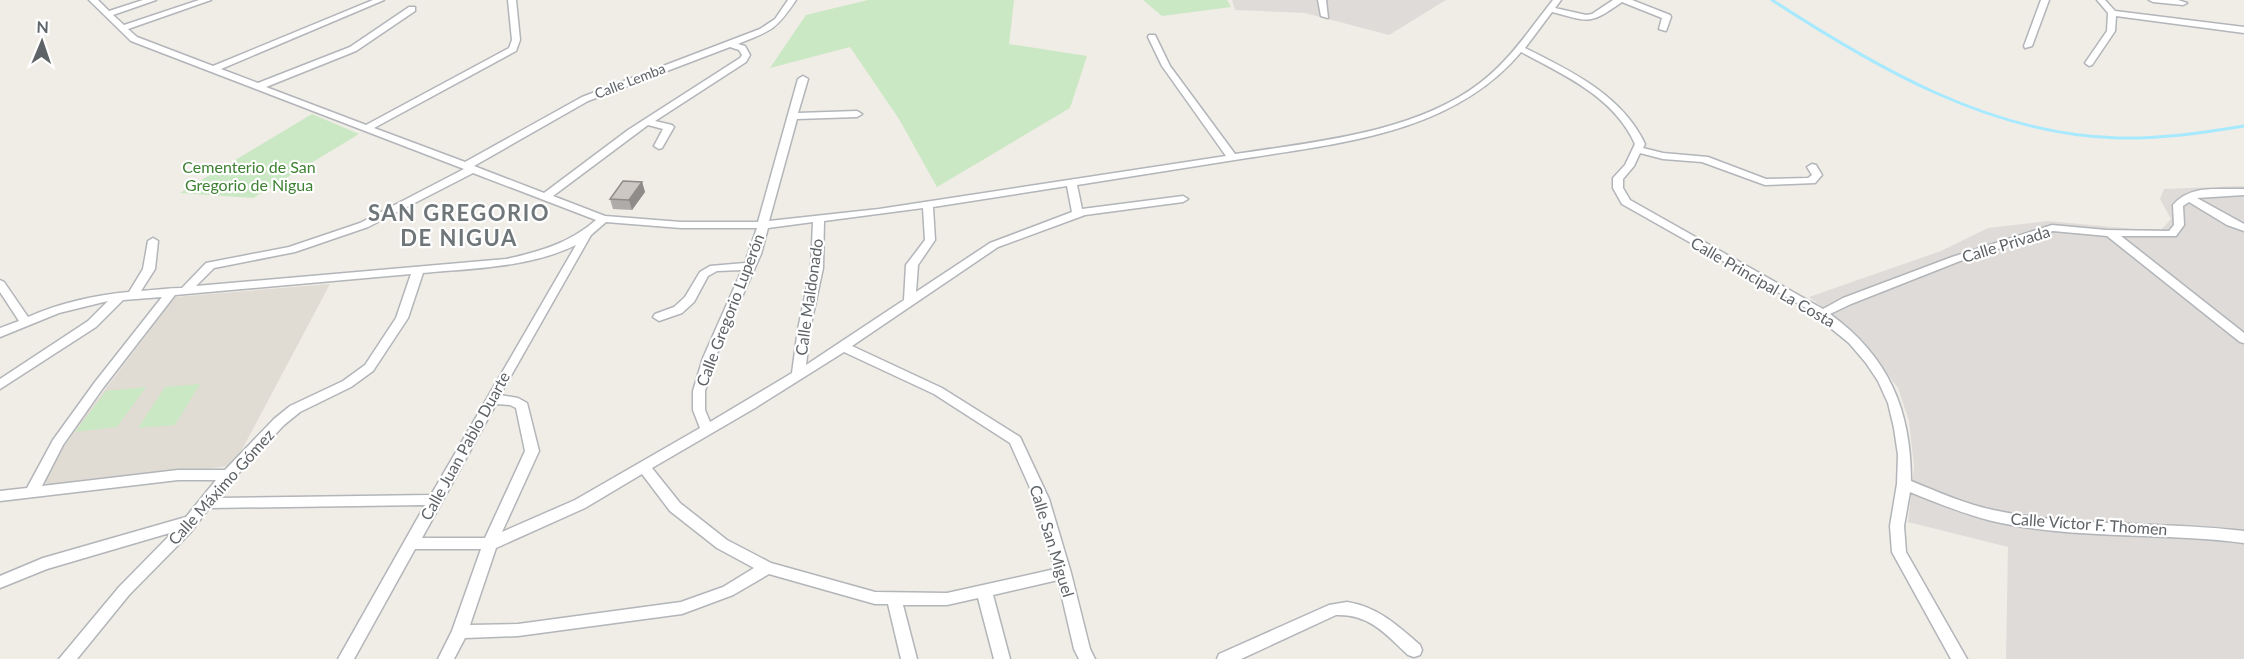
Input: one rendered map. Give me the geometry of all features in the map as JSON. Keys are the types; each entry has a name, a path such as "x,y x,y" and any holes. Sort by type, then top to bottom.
{"street":[{"path":"93,0 134,39 211,70 603,219 681,225 762,225 928,205 1344,139 1421,117 1462,99 1483,85 1519,48 1557,0"},
{"path":"107,15 152,0"},
{"path":"122,28 207,0"},
{"path":"211,70 380,0"},
{"path":"367,128 513,49 516,40 512,0"},
{"name":"Calle Lemba","path":"187,289 210,265 291,250 364,225 469,168 585,99 763,31 778,21 792,0"},
{"path":"1322,0 1325,16"},
{"path":"1550,9 1586,18 1595,16 1619,0"},
{"path":"1625,0 1650,8 1667,17 1663,29"},
{"path":"2028,46 2044,0"},
{"path":"2101,0 2112,13 2244,30"},
{"path":"2153,0 2183,3"},
{"path":"257,87 353,48 412,9"},
{"path":"2089,63 2111,31 2112,13"},
{"path":"1152,37 1166,66 1233,158"},
{"path":"545,197 647,122 744,60 746,55 742,48 731,44"},
{"path":"1519,48 1578,78 1594,90 1636,130 1640,144 1637,149 1664,156 1704,159 1765,182 1811,181 1817,175 1812,167"},
{"name":"Calle Gregorio Luperón","path":"707,430 699,410 699,391 709,358 750,266 803,79"},
{"path":"793,116 857,114"},
{"path":"647,122 669,127 659,146"},
{"name":"Calle Principal La Costa","path":"1637,149 1629,166 1618,178 1618,188 1626,202 1822,314 1845,332 1867,356 1887,385 1901,424 1904,483 1896,527 1899,552 1959,659"},
{"path":"1071,183 1078,214"},
{"path":"2187,196 2201,193 2244,192"},
{"path":"2187,196 2231,223 2244,228"},
{"name":"Calle Privada","path":"1822,314 1847,301 1945,264 2052,228 2110,233 2172,234 2179,225 2178,205 2187,196"},
{"path":"411,543 490,544 580,504 843,347 994,245 1078,214 1183,199"},
{"path":"910,300 912,265 930,240 928,205"},
{"path":"0,333 55,310 126,295 506,262 541,255 567,246 587,235 603,219"},
{"name":"Calle Maldonado","path":"798,375 804,329 817,268 819,219"},
{"path":"2110,233 2244,339"},
{"name":"Calle Juan Pablo Duarte","path":"346,659 587,235"},
{"path":"0,385 92,324 126,295 149,268 153,241"},
{"path":"659,316 678,310 690,300 704,273 714,268 750,266"},
{"name":"Calle Máximo Gómez","path":"67,659 124,591 192,521 228,475 279,422 295,409 347,384 369,368 402,318 418,271"},
{"path":"0,284 26,322"},
{"path":"32,492 58,443 99,385 173,290"},
{"name":"Calle San Miguel","path":"843,347 938,391 1015,440 1042,499 1064,573 1082,649 1087,659"},
{"path":"446,659 460,632 490,544 532,451 522,406 513,401 492,399"},
{"path":"644,467 675,507 722,544 767,568 875,598 947,599 1064,573"},
{"path":"0,496 178,475 228,475"},
{"name":"Calle Víctor F. Thomen","path":"1904,483 1958,505 1993,516 2040,523 2144,528 2244,537"},
{"path":"206,503 435,500"},
{"path":"0,582 43,564 192,521"},
{"path":"460,632 518,630 682,608 728,591 767,568"},
{"path":"984,591 1002,659"},
{"path":"894,599 909,659"},
{"path":"1225,659 1334,609 1348,607 1374,616 1414,650"}],"shaded area":[{"path":"1232,0 1446,0 1389,35 1305,13 1235,10"},
{"path":"2244,186 2244,659 2006,659 2008,547 1908,522 1914,467 1909,421 1898,388 1845,324 1809,297 1941,251 1988,228 2048,221 2134,229 2162,229 2171,219 2160,199 2164,189"},
{"path":"330,284 238,457 231,466 49,485 43,482 69,437 175,297"}],"green space":[{"path":"868,0 1014,0 1009,44 1087,56 1070,108 937,187 899,119 850,47 770,68 806,15"},
{"path":"1143,0 1227,0 1231,7 1162,16"},
{"name":"Cementerio de San Gregorio de Nigua","path":"312,114 359,134 253,198 180,193"},
{"path":"200,384 175,425 138,428 165,387"},
{"path":"146,387 117,427 75,432 106,391"}],"building":[{"path":"623,181 642,182 629,200 610,199"}],"waterway":[{"path":"1772,0 1893,72 1980,111 2025,125 2071,134 2118,138 2150,138 2244,126"}],"district":[{"name":"SAN GREGORIO DE NIGUA","path":"459,226"}]}
